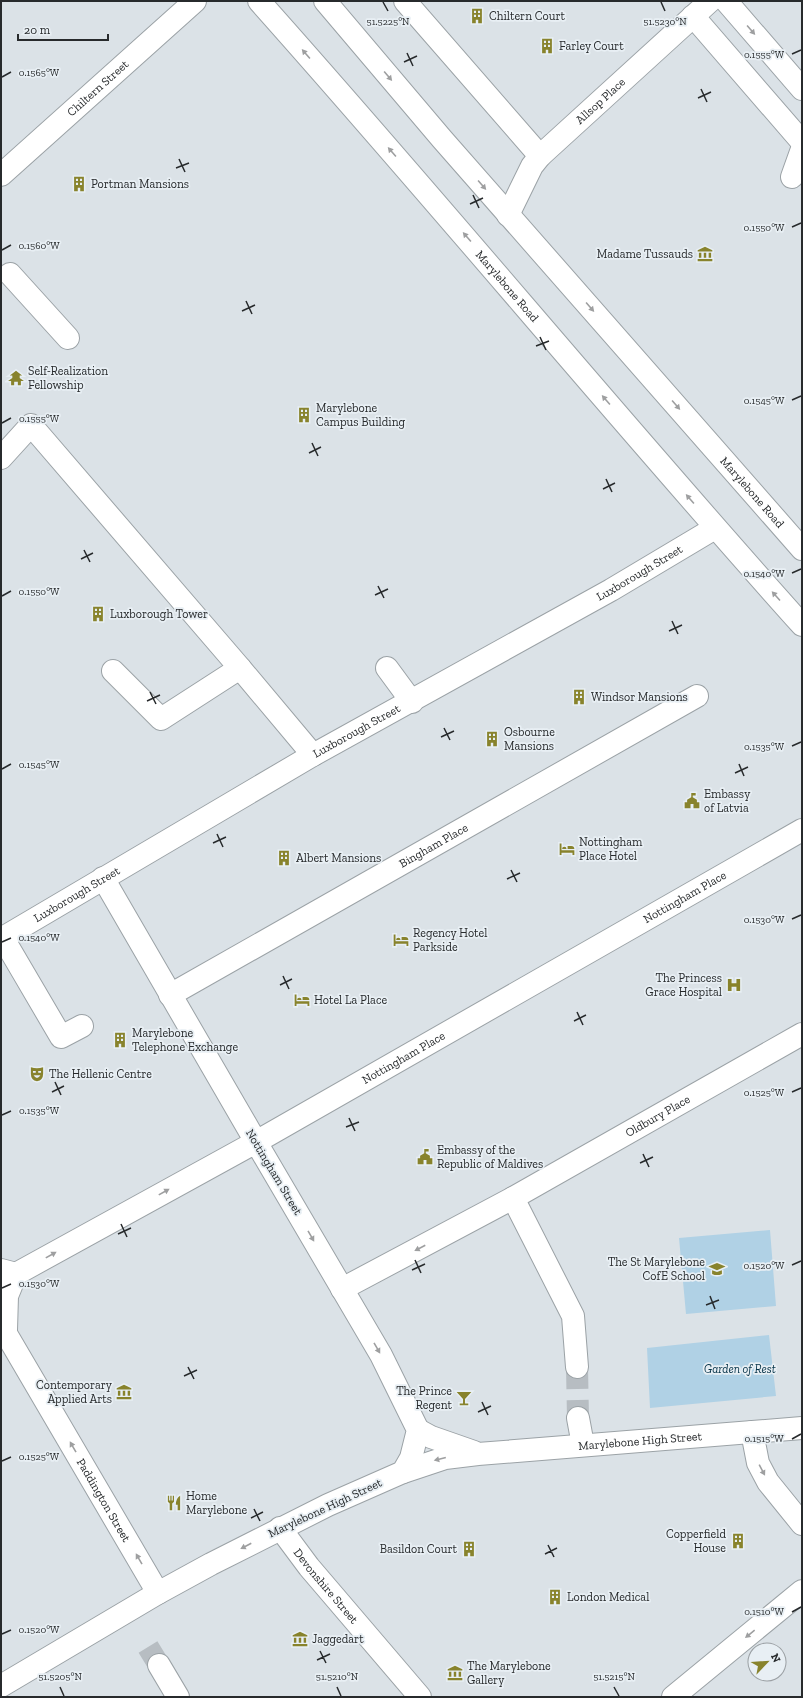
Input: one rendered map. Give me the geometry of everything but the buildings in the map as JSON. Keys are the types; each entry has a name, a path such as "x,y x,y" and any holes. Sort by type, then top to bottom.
{"main road":[{"name":"Chiltern Street","path":"2,173 195,1"},
{"name":"Marylebone Road","path":"259,1 456,224 716,528 802,625"},
{"name":"Marylebone Road","path":"325,1 508,215 802,549"},
{"path":"405,1 540,156"},
{"path":"424,1 515,109 513,124"},
{"name":"Allsop Place","path":"508,215 532,166 540,156 710,1"},
{"path":"726,1 802,89"},
{"path":"694,16 802,142"},
{"path":"792,177 802,150"},
{"path":"10,274 68,338"},
{"path":"1,458 31,425 313,755"},
{"name":"Luxborough Street","path":"2,938 313,755 412,702 611,590 716,528"},
{"path":"113,671 161,719 240,668"},
{"path":"387,668 412,702"},
{"name":"Bingham Place","path":"170,995 697,696"},
{"name":"Nottingham Place","path":"9,1272 256,1142 802,830"},
{"name":"Nottingham Street","path":"103,878 381,1355 418,1430"},
{"path":"2,938 61,1037 82,1026"},
{"name":"Oldbury Place","path":"342,1289 513,1198 802,1034"},
{"path":"513,1198 573,1316 577,1367"},
{"path":"3,1328 9,1272"},
{"name":"Paddington Street","path":"3,1328 158,1593"},
{"path":"578,1418 583,1445"},
{"name":"Marylebone High Street","path":"158,1593 280,1528 363,1488 403,1472 446,1458 583,1445 802,1428"},
{"path":"403,1472 411,1458 418,1430"},
{"name":"Marylebone High Street","path":"418,1430 431,1437 478,1454"},
{"path":"752,1432 758,1463 768,1482 802,1524"},
{"name":"Devonshire Street","path":"280,1528 309,1567 420,1697"},
{"path":"674,1697 802,1592"},
{"path":"1,1686 158,1593"},
{"path":"159,1665 178,1697"}],"green space":[{"path":"770,1230 776,1306 686,1314 679,1238"},
{"name":"Garden of Rest","path":"769,1335 776,1396 650,1408 647,1348"}],"tunnel":[{"path":"577,1367 578,1418"},
{"path":"148,1647 159,1665"}],"place":[{"name":"Chiltern Court","path":"477,16"},
{"name":"Farley Court","path":"547,46"},
{"name":"Portman Mansions","path":"79,184"},
{"name":"Madame Tussauds","path":"705,254"},
{"name":"Self-Realization Fellowship","path":"16,378"},
{"name":"Marylebone Campus Building","path":"304,415"},
{"name":"Luxborough Tower","path":"98,614"},
{"name":"Windsor Mansions","path":"579,697"},
{"name":"Osbourne Mansions","path":"492,739"},
{"name":"Embassy of Latvia","path":"692,801"},
{"name":"Nottingham Place Hotel","path":"567,849"},
{"name":"Albert Mansions","path":"284,858"},
{"name":"Regency Hotel Parkside","path":"401,940"},
{"name":"The Princess Grace Hospital","path":"734,985"},
{"name":"Hotel La Place","path":"302,1000"},
{"name":"Marylebone Telephone Exchange","path":"120,1040"},
{"name":"The Hellenic Centre","path":"37,1074"},
{"name":"Embassy of the Republic of Maldives","path":"425,1157"},
{"name":"The St Marylebone CofE School","path":"717,1269"},
{"name":"Contemporary Applied Arts","path":"124,1392"},
{"name":"The Prince Regent","path":"464,1398"},
{"name":"Home Marylebone","path":"174,1503"},
{"name":"Copperfield House","path":"738,1541"},
{"name":"Basildon Court","path":"469,1549"},
{"name":"London Medical","path":"555,1597"},
{"name":"Jaggedart","path":"300,1639"},
{"name":"The Marylebone Gallery","path":"455,1673"}]}
